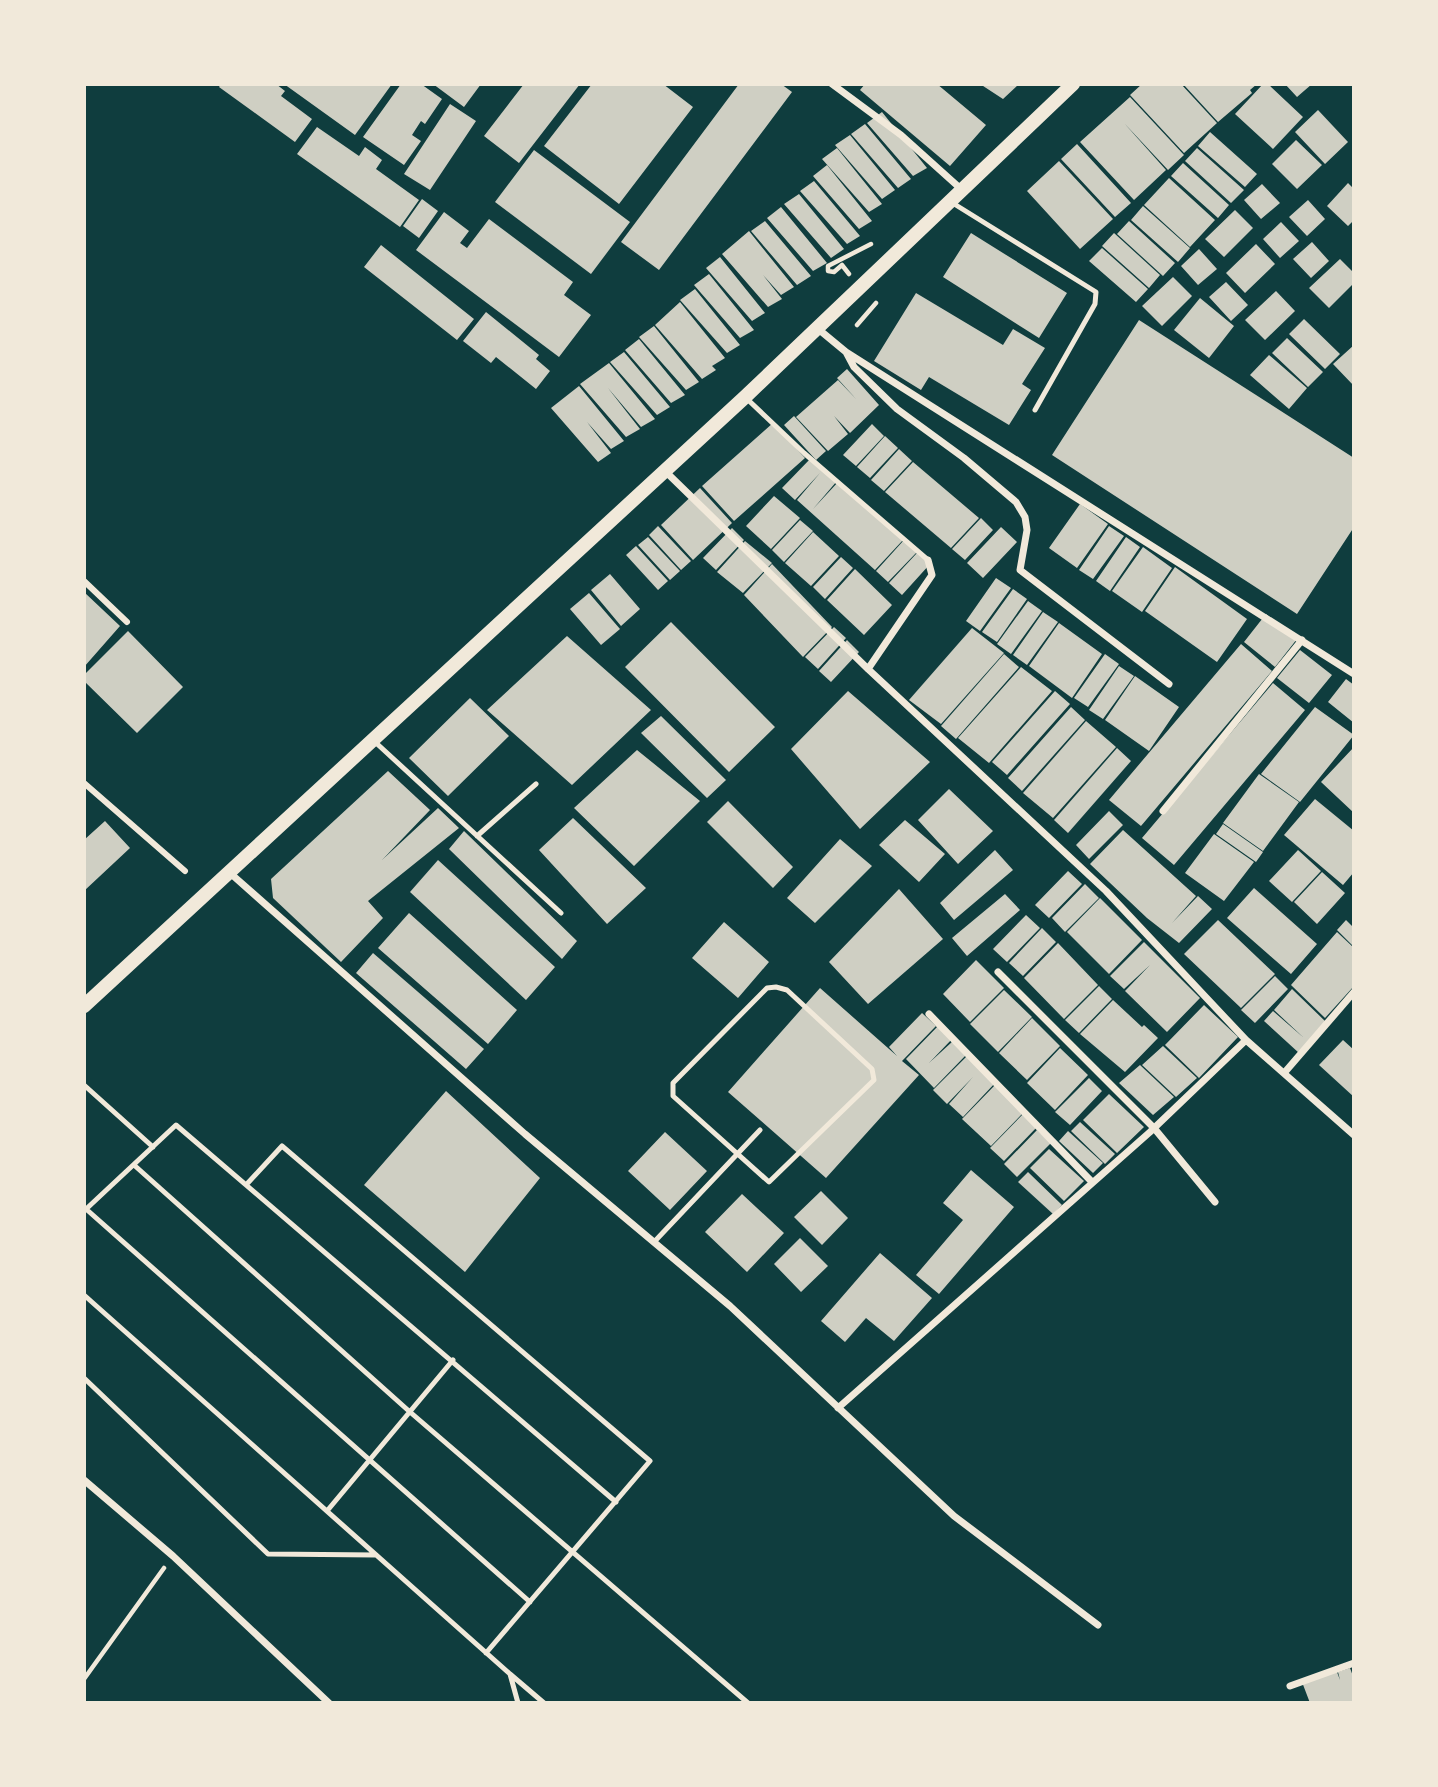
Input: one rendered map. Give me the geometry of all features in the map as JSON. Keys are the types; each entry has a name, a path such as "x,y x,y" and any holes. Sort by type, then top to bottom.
{"main road":[{"path":"84,1006 745,397 1073,84"}],"street":[{"path":"832,84 901,135 961,189"},
{"path":"817,328 846,352 1354,674"},
{"path":"846,352 854,367 897,409 964,458 1016,502 1025,517 1027,530 1020,570 1169,684"},
{"path":"665,471 868,669 1106,891 1246,1040 1354,1135"},
{"path":"868,669 932,575 928,560"},
{"path":"84,581 127,622"},
{"path":"1163,811 1302,640"},
{"path":"84,783 185,871"},
{"path":"230,873 525,1134 730,1306 954,1516 1098,1625"},
{"path":"998,972 1154,1128 1216,1202"},
{"path":"1284,1072 1354,992"},
{"path":"929,1014 1092,1182"},
{"path":"838,1408 1154,1128 1246,1040"},
{"path":"84,1480 173,1556 329,1703"},
{"path":"1290,1686 1354,1663"}],"lane":[{"path":"949,200 1096,292 1095,304 1035,410"},
{"path":"745,397 804,453 928,560"},
{"path":"374,741 561,914"},
{"path":"477,836 536,784"},
{"path":"776,987 787,990 873,1069 874,1080 772,1180 765,1180 737,1155 673,1096 673,1083 767,988 776,987"},
{"path":"84,1085 153,1147"},
{"path":"530,1602 148,1261 85,1210 176,1125 616,1502"},
{"path":"655,1241 760,1130"},
{"path":"246,1185 282,1146 650,1461 486,1653"},
{"path":"134,1164 410,1412 748,1703"},
{"path":"84,1295 544,1703"},
{"path":"327,1511 453,1360"},
{"path":"84,1378 268,1554 376,1555"},
{"path":"510,1674 518,1703"}],"path":[{"path":"842,265 834,272 828,271 829,264 871,244"},
{"path":"84,1679 173,1556"}],"building":[{"path":"221,84 276,84 285,91 281,96 312,119 295,142 219,87"},
{"path":"284,84 392,84 355,135"},
{"path":"401,84 421,84 442,99 425,124 421,121 412,135 421,141 404,165 363,137"},
{"path":"433,84 481,84 464,107"},
{"path":"524,84 580,84 519,163 484,136"},
{"path":"592,84 663,84 693,107 619,204 544,146"},
{"path":"739,84 781,84 792,92 659,270 621,242"},
{"path":"865,84 937,84 986,125 950,166 860,90"},
{"path":"980,84 1019,84 1003,99"},
{"path":"1142,84 1181,84 1217,123 1184,153 1130,95"},
{"path":"1183,84 1257,84 1250,90 1252,93 1218,122"},
{"path":"1263,84 1268,84 1303,117 1273,149 1235,114"},
{"path":"1285,84 1312,84 1297,97"},
{"path":"1130,97 1184,155 1168,170 1124,123 1166,170 1134,200 1080,142"},
{"path":"450,104 476,121 430,190 404,174"},
{"path":"1318,110 1348,142 1325,164 1295,132"},
{"path":"882,112 927,168 913,176 867,123"},
{"path":"865,124 911,179 898,188 851,134"},
{"path":"317,127 359,156 365,147 382,160 376,169 419,200 400,227 297,154"},
{"path":"1210,132 1257,174 1245,187 1198,146"},
{"path":"850,135 895,190 882,199 835,145"},
{"path":"1296,140 1322,165 1297,189 1272,164"},
{"path":"1077,144 1131,203 1115,217 1061,159"},
{"path":"837,148 882,204 869,212 822,159"},
{"path":"1197,148 1244,190 1231,203 1185,161"},
{"path":"534,150 630,222 591,274 495,202"},
{"path":"1059,161 1113,219 1080,249 1027,191"},
{"path":"1183,163 1229,205 1218,218 1171,176"},
{"path":"827,165 872,221 859,229 813,176"},
{"path":"1169,178 1215,220 1190,247 1144,205"},
{"path":"814,181 860,236 847,244 800,191"},
{"path":"1348,183 1354,189 1354,220 1348,226 1327,206"},
{"path":"1262,184 1280,203 1261,219 1244,200"},
{"path":"799,194 844,249 831,258 784,204"},
{"path":"422,199 438,211 419,238 403,226"},
{"path":"1308,200 1325,219 1307,236 1289,217"},
{"path":"1143,206 1190,248 1178,262 1131,220"},
{"path":"781,207 827,263 813,271 767,218"},
{"path":"1235,210 1253,228 1224,257 1205,239"},
{"path":"444,212 469,231 460,243 467,248 489,219 573,282 564,295 591,315 559,357 416,250"},
{"path":"765,221 811,276 797,285 751,231"},
{"path":"1129,221 1175,263 1163,276 1117,234"},
{"path":"1281,222 1299,241 1280,258 1263,239"},
{"path":"749,231 794,287 781,295 763,275 782,299 768,307 722,254"},
{"path":"971,233 1067,293 1039,338 943,277"},
{"path":"1114,233 1160,275 1149,288 1102,246"},
{"path":"1312,242 1329,261 1311,278 1293,259"},
{"path":"1256,244 1275,264 1245,293 1226,273"},
{"path":"381,245 474,319 457,340 364,267"},
{"path":"1102,248 1148,289 1136,302 1089,261"},
{"path":"1199,249 1217,269 1198,285 1181,266"},
{"path":"720,257 765,313 752,321 706,268"},
{"path":"1340,259 1354,273 1354,283 1329,308 1309,288"},
{"path":"709,274 754,330 740,338 694,285"},
{"path":"1173,277 1192,296 1162,326 1142,306"},
{"path":"1226,282 1248,305 1231,321 1209,297"},
{"path":"695,289 740,345 727,353 680,300"},
{"path":"1276,291 1295,311 1265,340 1245,320"},
{"path":"916,293 1003,345 1013,329 1045,348 1022,384 1031,390 1009,425 929,377 921,390 874,361"},
{"path":"1200,298 1234,326 1209,358 1174,330"},
{"path":"680,302 725,358 712,366 716,370 702,379 655,325"},
{"path":"486,312 539,355 536,359 550,371 536,389 496,357 491,363 463,341"},
{"path":"1304,319 1340,354 1325,369 1289,334"},
{"path":"1139,320 1354,458 1354,527 1297,614 1052,455"},
{"path":"654,326 699,382 686,390 639,337"},
{"path":"1287,338 1323,372 1308,387 1272,353"},
{"path":"639,339 685,395 671,403 625,350"},
{"path":"1354,345 1354,386 1333,364"},
{"path":"624,352 670,407 657,415 610,362"},
{"path":"1269,355 1307,388 1289,409 1250,375"},
{"path":"609,363 655,419 641,427 608,388 640,429 626,437 580,384"},
{"path":"847,369 879,405 850,433 834,416 848,434 828,451 796,417 838,380 857,400 837,378"},
{"path":"579,386 624,441 611,449 587,422 611,453 598,462 551,408"},
{"path":"794,416 826,451 816,460 784,425"},
{"path":"773,423 805,458 734,521 702,486"},
{"path":"872,424 884,436 856,466 843,455"},
{"path":"885,436 898,448 870,478 857,467"},
{"path":"899,449 912,461 884,491 871,480"},
{"path":"811,458 837,481 813,509 839,481 903,540 875,570 797,500 820,473 795,500 782,488"},
{"path":"913,462 979,518 951,548 885,492"},
{"path":"700,488 732,523 693,560 661,525"},
{"path":"774,496 800,518 771,549 746,526"},
{"path":"1080,504 1108,524 1077,568 1049,548"},
{"path":"981,518 993,530 965,560 952,549"},
{"path":"800,520 813,531 784,562 772,550"},
{"path":"658,526 691,561 681,570 649,535"},
{"path":"1109,526 1124,536 1093,579 1079,570"},
{"path":"1001,527 1017,542 983,578 967,563"},
{"path":"732,528 744,540 716,570 703,558"},
{"path":"813,532 839,556 811,586 785,563"},
{"path":"648,537 680,571 670,580 638,545"},
{"path":"1126,537 1140,547 1110,591 1096,581"},
{"path":"904,540 917,552 888,582 876,571"},
{"path":"745,541 772,563 743,593 717,572"},
{"path":"636,546 668,581 658,590 626,555"},
{"path":"1143,547 1172,568 1142,612 1112,591"},
{"path":"917,553 930,564 902,595 889,583"},
{"path":"841,557 853,568 825,599 813,587"},
{"path":"772,564 832,627 803,657 744,595"},
{"path":"1175,567 1247,619 1217,662 1145,611"},
{"path":"855,569 892,605 864,635 827,600"},
{"path":"610,574 640,609 621,626 591,590"},
{"path":"996,578 1011,588 980,631 966,621"},
{"path":"1013,589 1027,599 997,642 982,632"},
{"path":"84,592 120,626 84,667"},
{"path":"589,593 620,629 601,645 570,609"},
{"path":"1028,601 1042,611 1011,654 997,644"},
{"path":"1043,612 1058,622 1027,665 1013,655"},
{"path":"1266,614 1297,639 1275,667 1244,642"},
{"path":"671,622 775,727 729,772 625,667"},
{"path":"1059,623 1102,654 1072,698 1029,666"},
{"path":"834,627 846,638 818,669 805,657"},
{"path":"972,628 1004,653 941,724 909,700"},
{"path":"128,631 183,687 137,733 84,681 84,675"},
{"path":"567,636 651,710 572,785 487,710"},
{"path":"847,640 859,652 831,682 819,671"},
{"path":"1241,644 1272,671 1141,826 1109,800"},
{"path":"1300,650 1332,675 1309,703 1277,678"},
{"path":"1004,654 1019,667 956,739 941,726"},
{"path":"1105,654 1119,664 1088,707 1074,698"},
{"path":"1119,666 1134,676 1103,719 1089,710"},
{"path":"1021,667 1052,691 989,763 958,738"},
{"path":"1135,676 1179,707 1149,751 1105,720"},
{"path":"1346,679 1354,685 1354,723 1328,702"},
{"path":"1273,683 1305,710 1174,865 1142,838"},
{"path":"848,691 930,762 860,829 791,749"},
{"path":"1055,691 1070,704 1007,775 992,762"},
{"path":"470,698 509,736 448,796 409,758"},
{"path":"1071,707 1085,720 1022,791 1008,778"},
{"path":"1315,707 1354,735 1300,802 1261,774"},
{"path":"661,716 726,780 707,798 641,733"},
{"path":"1086,721 1116,747 1053,818 1023,793"},
{"path":"1354,747 1354,813 1321,782"},
{"path":"1117,748 1131,761 1068,833 1054,820"},
{"path":"637,750 700,801 634,866 574,808"},
{"path":"388,771 430,810 382,860 438,808 459,828 368,901 383,918 341,962 273,898 271,879"},
{"path":"1259,774 1299,802 1263,851 1223,823"},
{"path":"949,789 993,831 958,864 918,820"},
{"path":"1315,799 1354,831 1354,872 1343,885 1284,835"},
{"path":"728,801 793,867 773,888 707,822"},
{"path":"1109,811 1123,825 1089,859 1076,845"},
{"path":"573,818 646,888 607,924 539,850"},
{"path":"905,820 945,854 919,882 879,845"},
{"path":"105,821 130,848 84,891 84,840"},
{"path":"1223,824 1263,852 1256,862 1216,834"},
{"path":"1123,830 1196,896 1172,923 1198,896 1212,909 1179,943 1147,918 1090,864"},
{"path":"464,831 577,941 562,959 449,849"},
{"path":"1214,834 1254,862 1224,901 1185,873"},
{"path":"840,839 872,866 815,923 787,898"},
{"path":"995,850 1013,870 954,920 940,903"},
{"path":"1298,850 1321,871 1292,902 1269,881"},
{"path":"438,860 555,967 526,1000 410,892"},
{"path":"1068,871 1082,884 1049,918 1035,905"},
{"path":"1322,872 1345,893 1317,924 1294,902"},
{"path":"1085,884 1099,898 1065,932 1052,918"},
{"path":"1254,888 1317,944 1291,974 1227,918"},
{"path":"899,889 943,939 868,1004 829,962"},
{"path":"1005,894 1020,910 967,956 952,938"},
{"path":"1100,898 1142,940 1109,974 1067,932"},
{"path":"409,913 517,1010 488,1044 378,948"},
{"path":"1026,915 1040,928 1007,962 993,949"},
{"path":"1218,920 1275,974 1241,1008 1184,954"},
{"path":"1346,920 1354,928 1354,947 1337,930"},
{"path":"724,922 769,962 738,998 692,958"},
{"path":"1042,928 1056,942 1023,976 1009,963"},
{"path":"1337,932 1354,948 1354,986 1325,1018 1291,985"},
{"path":"1144,942 1200,998 1167,1032 1125,991 1150,965 1124,989 1110,976"},
{"path":"1058,943 1098,985 1064,1019 1024,978"},
{"path":"373,953 484,1049 466,1069 356,973"},
{"path":"976,960 1004,988 970,1022 943,994"},
{"path":"1275,976 1288,989 1255,1023 1241,1010"},
{"path":"1099,986 1112,999 1079,1033 1065,1020"},
{"path":"820,988 897,1056 889,1047 922,1013 936,1026 902,1061 919,1075 826,1178 728,1092"},
{"path":"1292,989 1326,1022 1299,1053 1264,1021 1273,1011 1304,1038 1274,1010"},
{"path":"1004,990 1032,1017 998,1052 970,1024"},
{"path":"1113,1000 1158,1038 1125,1072 1080,1034"},
{"path":"1204,1005 1238,1037 1199,1078 1165,1045"},
{"path":"1032,1018 1060,1046 1027,1080 999,1053"},
{"path":"939,1025 953,1038 929,1063 953,1041 967,1054 934,1088 906,1059"},
{"path":"1343,1040 1354,1050 1354,1097 1319,1065"},
{"path":"1163,1046 1197,1078 1176,1097 1142,1065"},
{"path":"1060,1048 1088,1075 1055,1110 1027,1083"},
{"path":"967,1056 996,1082 963,1117 949,1104 973,1077 947,1104 933,1090"},
{"path":"1140,1065 1174,1097 1153,1115 1119,1083"},
{"path":"1089,1078 1102,1091 1070,1125 1055,1112"},
{"path":"995,1085 1024,1112 991,1146 962,1119"},
{"path":"446,1091 540,1178 465,1272 364,1185"},
{"path":"1109,1094 1144,1127 1117,1153 1083,1120"},
{"path":"1023,1114 1037,1127 1004,1161 990,1148"},
{"path":"1080,1122 1115,1154 1105,1164 1071,1131"},
{"path":"1037,1130 1051,1143 1017,1177 1004,1164"},
{"path":"1068,1131 1103,1163 1093,1173 1059,1141"},
{"path":"665,1132 707,1171 670,1210 628,1171"},
{"path":"1049,1149 1084,1181 1064,1201 1030,1168"},
{"path":"971,1170 1014,1207 939,1294 916,1275 963,1220 943,1203"},
{"path":"1028,1172 1062,1205 1053,1214 1018,1182"},
{"path":"821,1191 848,1218 822,1245 794,1217"},
{"path":"742,1194 784,1233 747,1272 705,1232"},
{"path":"800,1238 828,1266 801,1292 774,1264"},
{"path":"880,1253 932,1298 894,1341 866,1318 845,1342 821,1321"},
{"path":"1350,1668 1354,1679 1354,1703 1310,1703 1302,1682 1337,1672 1340,1680 1338,1672"}]}
